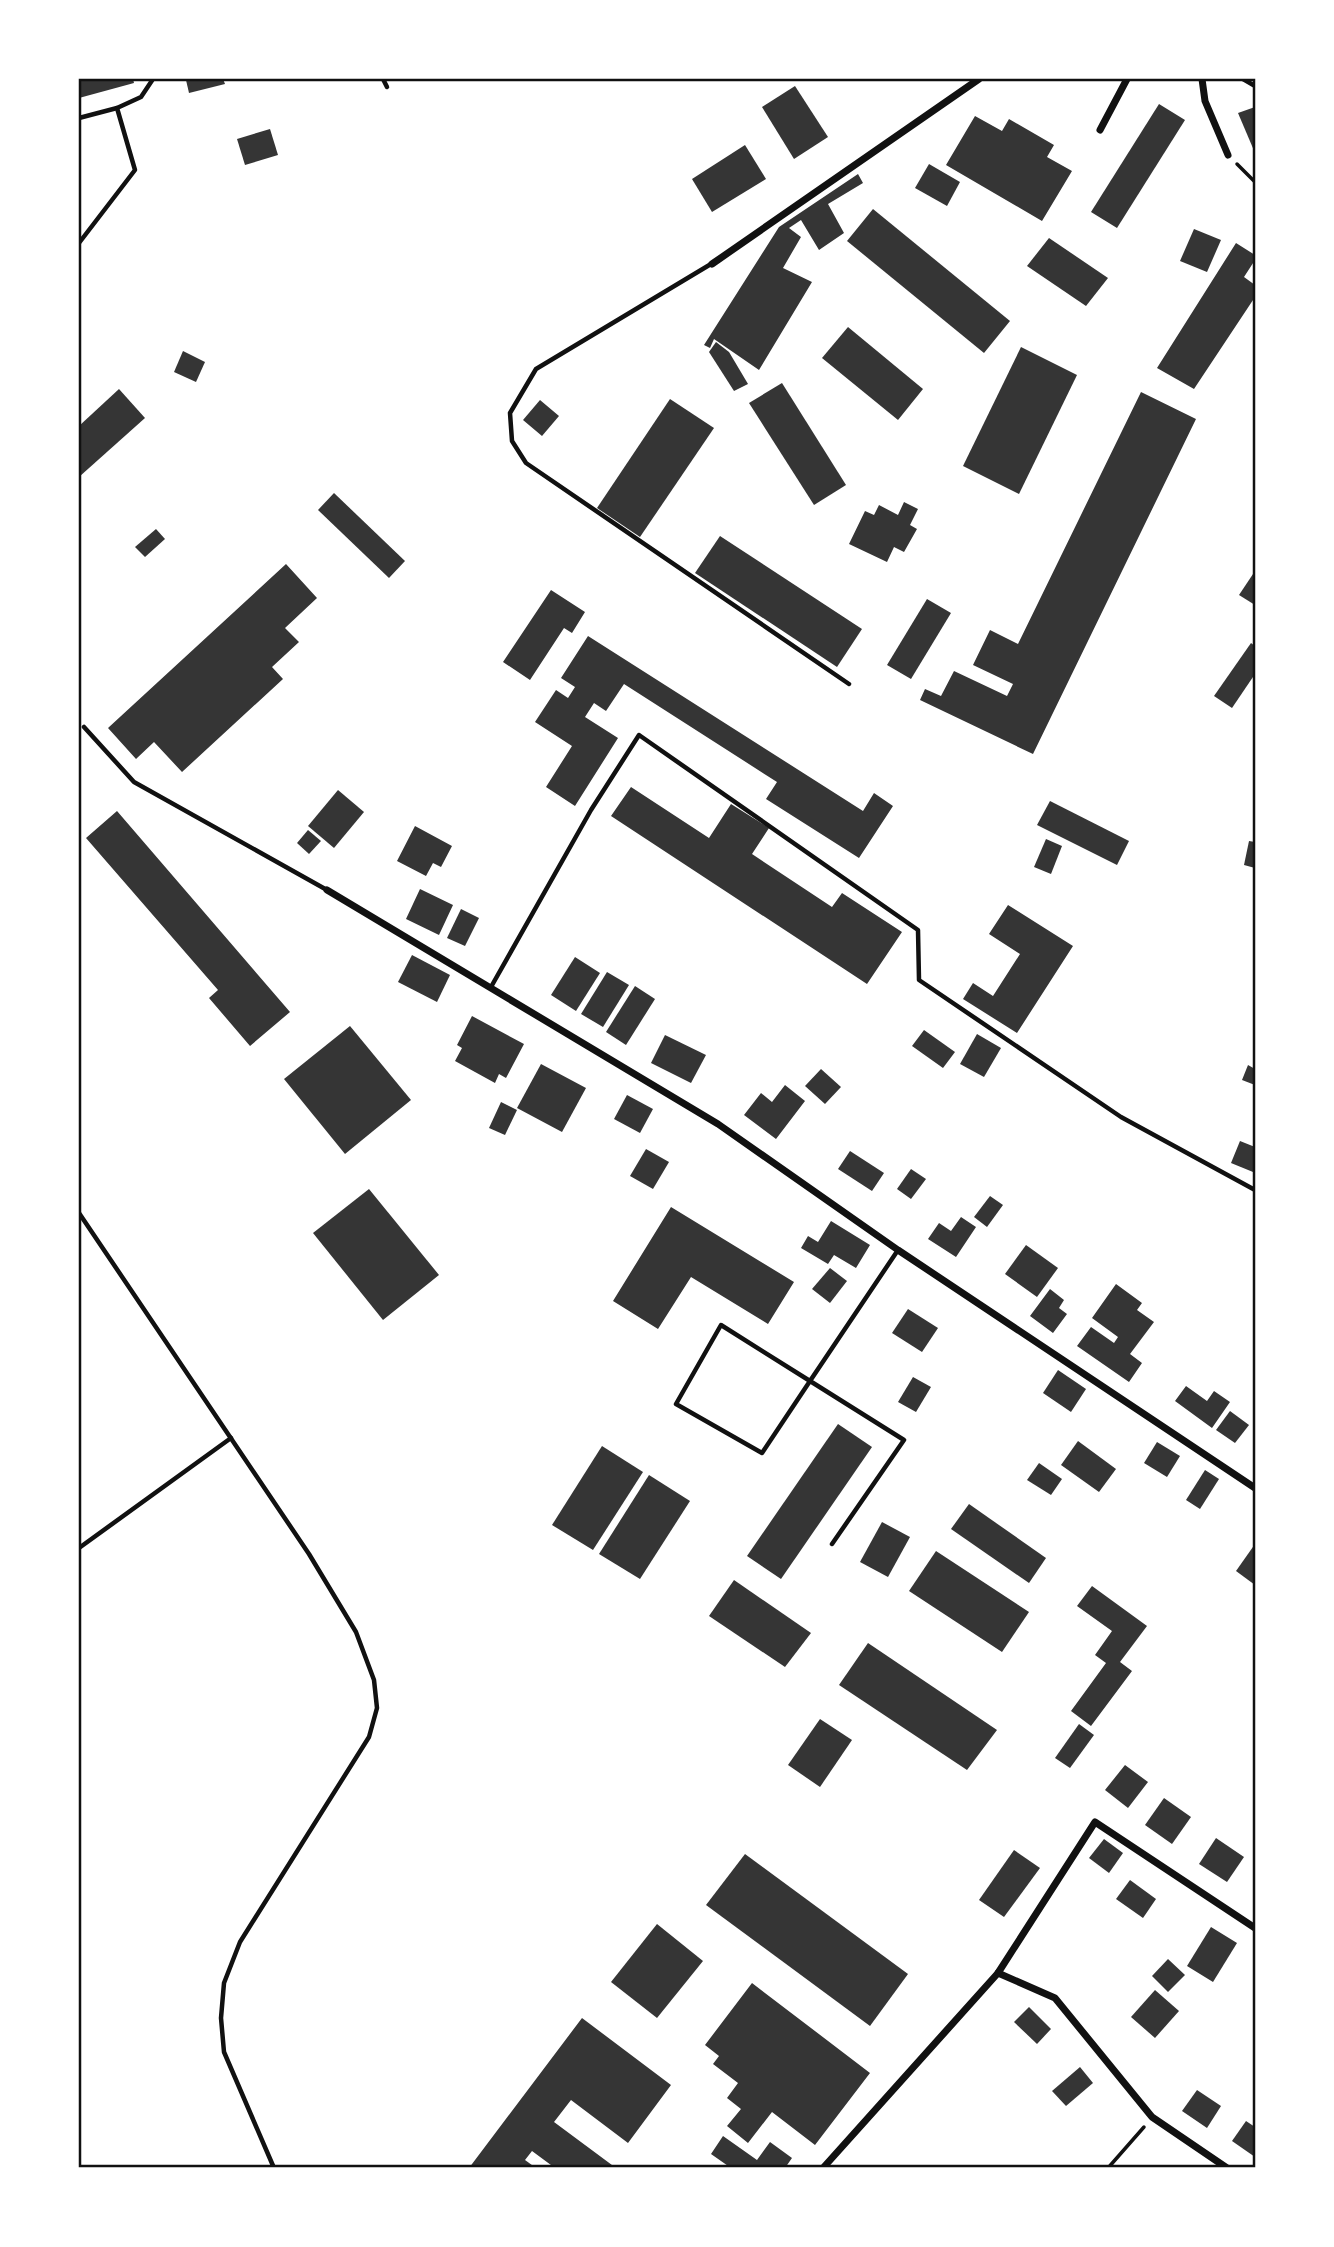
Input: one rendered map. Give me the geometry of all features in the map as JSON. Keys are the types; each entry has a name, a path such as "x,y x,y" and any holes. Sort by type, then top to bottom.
{"street":[{"path":"712,264 979,79"},
{"path":"1100,130 1128,79"},
{"path":"1202,79 1205,100 1228,155"},
{"path":"327,890 718,1124 898,1250 1255,1488"},
{"path":"823,2168 998,1973 1095,1822 1255,1928"},
{"path":"998,1973 1055,1998 1152,2117 1227,2168"}],"lane":[{"path":"79,118 117,108 141,97 153,79"},
{"path":"383,79 387,87"},
{"path":"1243,79 1255,86"},
{"path":"79,243 135,170 117,108"},
{"path":"712,264 536,369 510,413 512,441 526,463 849,684"},
{"path":"84,727 134,782 327,890"},
{"path":"491,987 591,810 639,735 918,930 919,980 1122,1117 1255,1190"},
{"path":"79,1213 309,1554 356,1632 374,1680 377,1708 369,1737 240,1942 224,1983 221,2018 224,2052 274,2168"},
{"path":"832,1544 904,1440 810,1381 721,1325 676,1404 762,1453 810,1381 898,1250"},
{"path":"79,1548 230,1438"}],"path":[{"path":"1228,155 1255,182"},
{"path":"1108,2168 1152,2117"}],"building":[{"path":"79,79 133,79 134,83 79,98"},
{"path":"223,79 225,84 189,93 186,80"},
{"path":"795,86 828,137 794,159 762,107"},
{"path":"1159,104 1185,120 1117,228 1091,212"},
{"path":"1255,107 1255,153 1238,113"},
{"path":"975,116 1002,131 1009,119 1054,145 1047,157 1072,171 1042,221 946,165"},
{"path":"270,129 278,155 245,165 237,139"},
{"path":"745,145 766,179 712,212 692,179"},
{"path":"929,164 960,182 947,206 915,188"},
{"path":"858,174 863,183 828,204 844,233 819,250 801,220 789,228 801,237 783,268 812,282 759,370 714,339 710,348 704,345 779,227"},
{"path":"873,209 1010,321 984,353 847,241"},
{"path":"1194,229 1221,240 1207,272 1180,261"},
{"path":"1049,238 1108,278 1086,306 1027,266"},
{"path":"1236,243 1255,255 1255,260 1244,277 1255,285 1255,297 1194,389 1157,368"},
{"path":"848,327 923,389 898,420 822,358"},
{"path":"716,342 729,352 748,384 734,391 709,352"},
{"path":"1021,347 1077,375 1019,494 963,466"},
{"path":"183,351 205,362 196,382 174,372"},
{"path":"782,383 846,485 814,505 749,403"},
{"path":"119,389 145,418 79,477 79,426"},
{"path":"1141,392 1196,419 1033,754 920,700 925,689 941,696 954,671 1007,696 1013,684 973,665 990,630 1018,644"},
{"path":"670,399 714,428 640,537 597,508"},
{"path":"540,400 559,416 542,436 523,420"},
{"path":"334,493 405,561 389,578 318,510"},
{"path":"904,502 918,509 910,525 917,529 904,552 894,547 887,562 849,544 865,511 874,515 879,505 898,515"},
{"path":"156,529 165,539 145,557 135,547"},
{"path":"720,536 862,629 837,667 695,573"},
{"path":"286,564 317,598 285,628 299,642 272,667 283,679 182,772 154,742 136,759 108,728"},
{"path":"1255,571 1255,605 1239,595"},
{"path":"551,590 585,612 572,633 564,628 530,680 503,662"},
{"path":"927,599 951,613 911,679 887,665"},
{"path":"588,636 863,811 874,793 893,806 859,858 766,799 777,782 624,684 606,711 594,703 585,717 618,738 575,806 546,787 572,746 535,722 556,690 568,698 575,687 561,678"},
{"path":"1251,643 1255,646 1255,674 1232,708 1214,696"},
{"path":"631,787 709,838 731,804 769,828 752,854 832,907 842,893 902,932 867,984 611,816"},
{"path":"338,790 364,812 334,848 308,826"},
{"path":"1050,801 1129,841 1117,865 1037,825"},
{"path":"117,811 290,1012 250,1046 209,998 218,990 86,838"},
{"path":"415,826 452,846 441,867 433,863 426,876 397,861"},
{"path":"308,830 321,841 309,854 297,843"},
{"path":"1046,839 1062,846 1051,874 1034,867"},
{"path":"1249,841 1255,842 1255,868 1244,865"},
{"path":"420,889 453,905 439,935 406,919"},
{"path":"1008,905 1073,946 1017,1033 963,999 973,983 993,996 1020,954 989,934"},
{"path":"461,909 479,918 465,946 447,938"},
{"path":"412,955 450,975 437,1002 398,982"},
{"path":"575,957 600,973 576,1011 551,995"},
{"path":"607,972 629,985 603,1027 581,1014"},
{"path":"635,986 655,999 626,1045 606,1032"},
{"path":"472,1016 524,1044 506,1078 499,1074 495,1083 455,1061 462,1048 457,1045"},
{"path":"350,1026 411,1100 345,1154 284,1079"},
{"path":"924,1030 955,1052 943,1068 912,1046"},
{"path":"977,1034 1001,1048 984,1077 960,1064"},
{"path":"665,1035 706,1055 691,1083 651,1063"},
{"path":"541,1064 586,1088 562,1132 517,1108"},
{"path":"1248,1065 1255,1069 1255,1085 1242,1080"},
{"path":"821,1069 841,1087 825,1104 805,1086"},
{"path":"785,1085 805,1101 776,1139 744,1115 761,1093 772,1102"},
{"path":"627,1095 653,1109 640,1133 614,1119"},
{"path":"501,1102 517,1110 505,1135 489,1128"},
{"path":"1240,1141 1255,1147 1253,1172 1231,1163"},
{"path":"646,1149 669,1162 653,1189 630,1176"},
{"path":"850,1151 884,1173 872,1191 838,1169"},
{"path":"911,1169 926,1179 911,1199 897,1189"},
{"path":"369,1189 439,1275 383,1320 313,1233"},
{"path":"990,1196 1003,1205 987,1227 974,1217"},
{"path":"671,1207 794,1282 768,1324 691,1277 658,1329 613,1301"},
{"path":"961,1217 976,1227 956,1257 928,1239 939,1223 951,1231"},
{"path":"831,1221 870,1245 856,1268 834,1255 828,1264 801,1248 808,1236 818,1242"},
{"path":"1026,1245 1058,1268 1037,1297 1005,1274"},
{"path":"830,1268 847,1281 830,1303 812,1289"},
{"path":"1116,1284 1142,1303 1137,1310 1154,1322 1130,1354 1142,1363 1129,1382 1077,1346 1091,1327 1114,1343 1118,1337 1092,1318"},
{"path":"1050,1289 1064,1300 1059,1308 1067,1314 1053,1333 1030,1316"},
{"path":"908,1309 938,1328 922,1352 892,1333"},
{"path":"1058,1370 1086,1389 1071,1412 1043,1393"},
{"path":"913,1377 931,1387 916,1412 898,1402"},
{"path":"1186,1386 1207,1401 1214,1391 1230,1402 1212,1428 1175,1401"},
{"path":"1230,1411 1249,1425 1235,1443 1216,1430"},
{"path":"838,1424 872,1447 781,1579 747,1556"},
{"path":"1078,1441 1116,1469 1099,1492 1061,1465"},
{"path":"1157,1442 1180,1456 1167,1477 1144,1463"},
{"path":"602,1446 643,1472 593,1550 552,1525"},
{"path":"1039,1463 1062,1479 1051,1495 1027,1480"},
{"path":"1205,1470 1219,1479 1200,1509 1186,1500"},
{"path":"649,1475 690,1501 640,1579 599,1554"},
{"path":"969,1504 1046,1558 1029,1583 951,1529"},
{"path":"882,1522 910,1537 888,1577 860,1562"},
{"path":"1255,1544 1255,1585 1236,1571"},
{"path":"936,1551 1029,1612 1002,1652 909,1591"},
{"path":"734,1580 811,1633 785,1667 709,1616"},
{"path":"1092,1586 1147,1626 1120,1662 1132,1671 1091,1726 1071,1711 1106,1663 1095,1655 1112,1631 1077,1606"},
{"path":"868,1643 997,1730 967,1770 839,1685"},
{"path":"820,1719 852,1740 820,1787 788,1765"},
{"path":"1079,1724 1094,1735 1070,1768 1055,1758"},
{"path":"1125,1765 1148,1782 1128,1808 1105,1790"},
{"path":"1164,1798 1191,1817 1172,1844 1145,1825"},
{"path":"1216,1838 1244,1857 1227,1882 1199,1864"},
{"path":"1104,1839 1123,1853 1109,1873 1089,1858"},
{"path":"1014,1850 1040,1868 1004,1917 979,1900"},
{"path":"745,1854 908,1974 870,2026 706,1905"},
{"path":"1130,1880 1156,1899 1143,1918 1116,1899"},
{"path":"657,1924 703,1961 657,2018 611,1982"},
{"path":"1211,1927 1237,1943 1213,1982 1187,1966"},
{"path":"1168,1959 1185,1975 1168,1992 1152,1976"},
{"path":"752,1983 870,2073 815,2145 772,2112 748,2143 727,2126 741,2109 727,2098 738,2083 713,2064 719,2056 705,2045"},
{"path":"1155,1990 1179,2011 1155,2038 1131,2017"},
{"path":"1029,2007 1051,2029 1037,2044 1014,2022"},
{"path":"582,2018 671,2085 628,2143 571,2100 554,2122 616,2168 555,2168 532,2151 525,2160 536,2168 469,2168"},
{"path":"1080,2067 1093,2083 1066,2106 1052,2091"},
{"path":"1197,2090 1221,2106 1207,2128 1182,2111"},
{"path":"1246,2121 1255,2127 1255,2157 1232,2141"},
{"path":"723,2136 757,2160 770,2142 792,2158 785,2168 731,2168 711,2154"}]}
